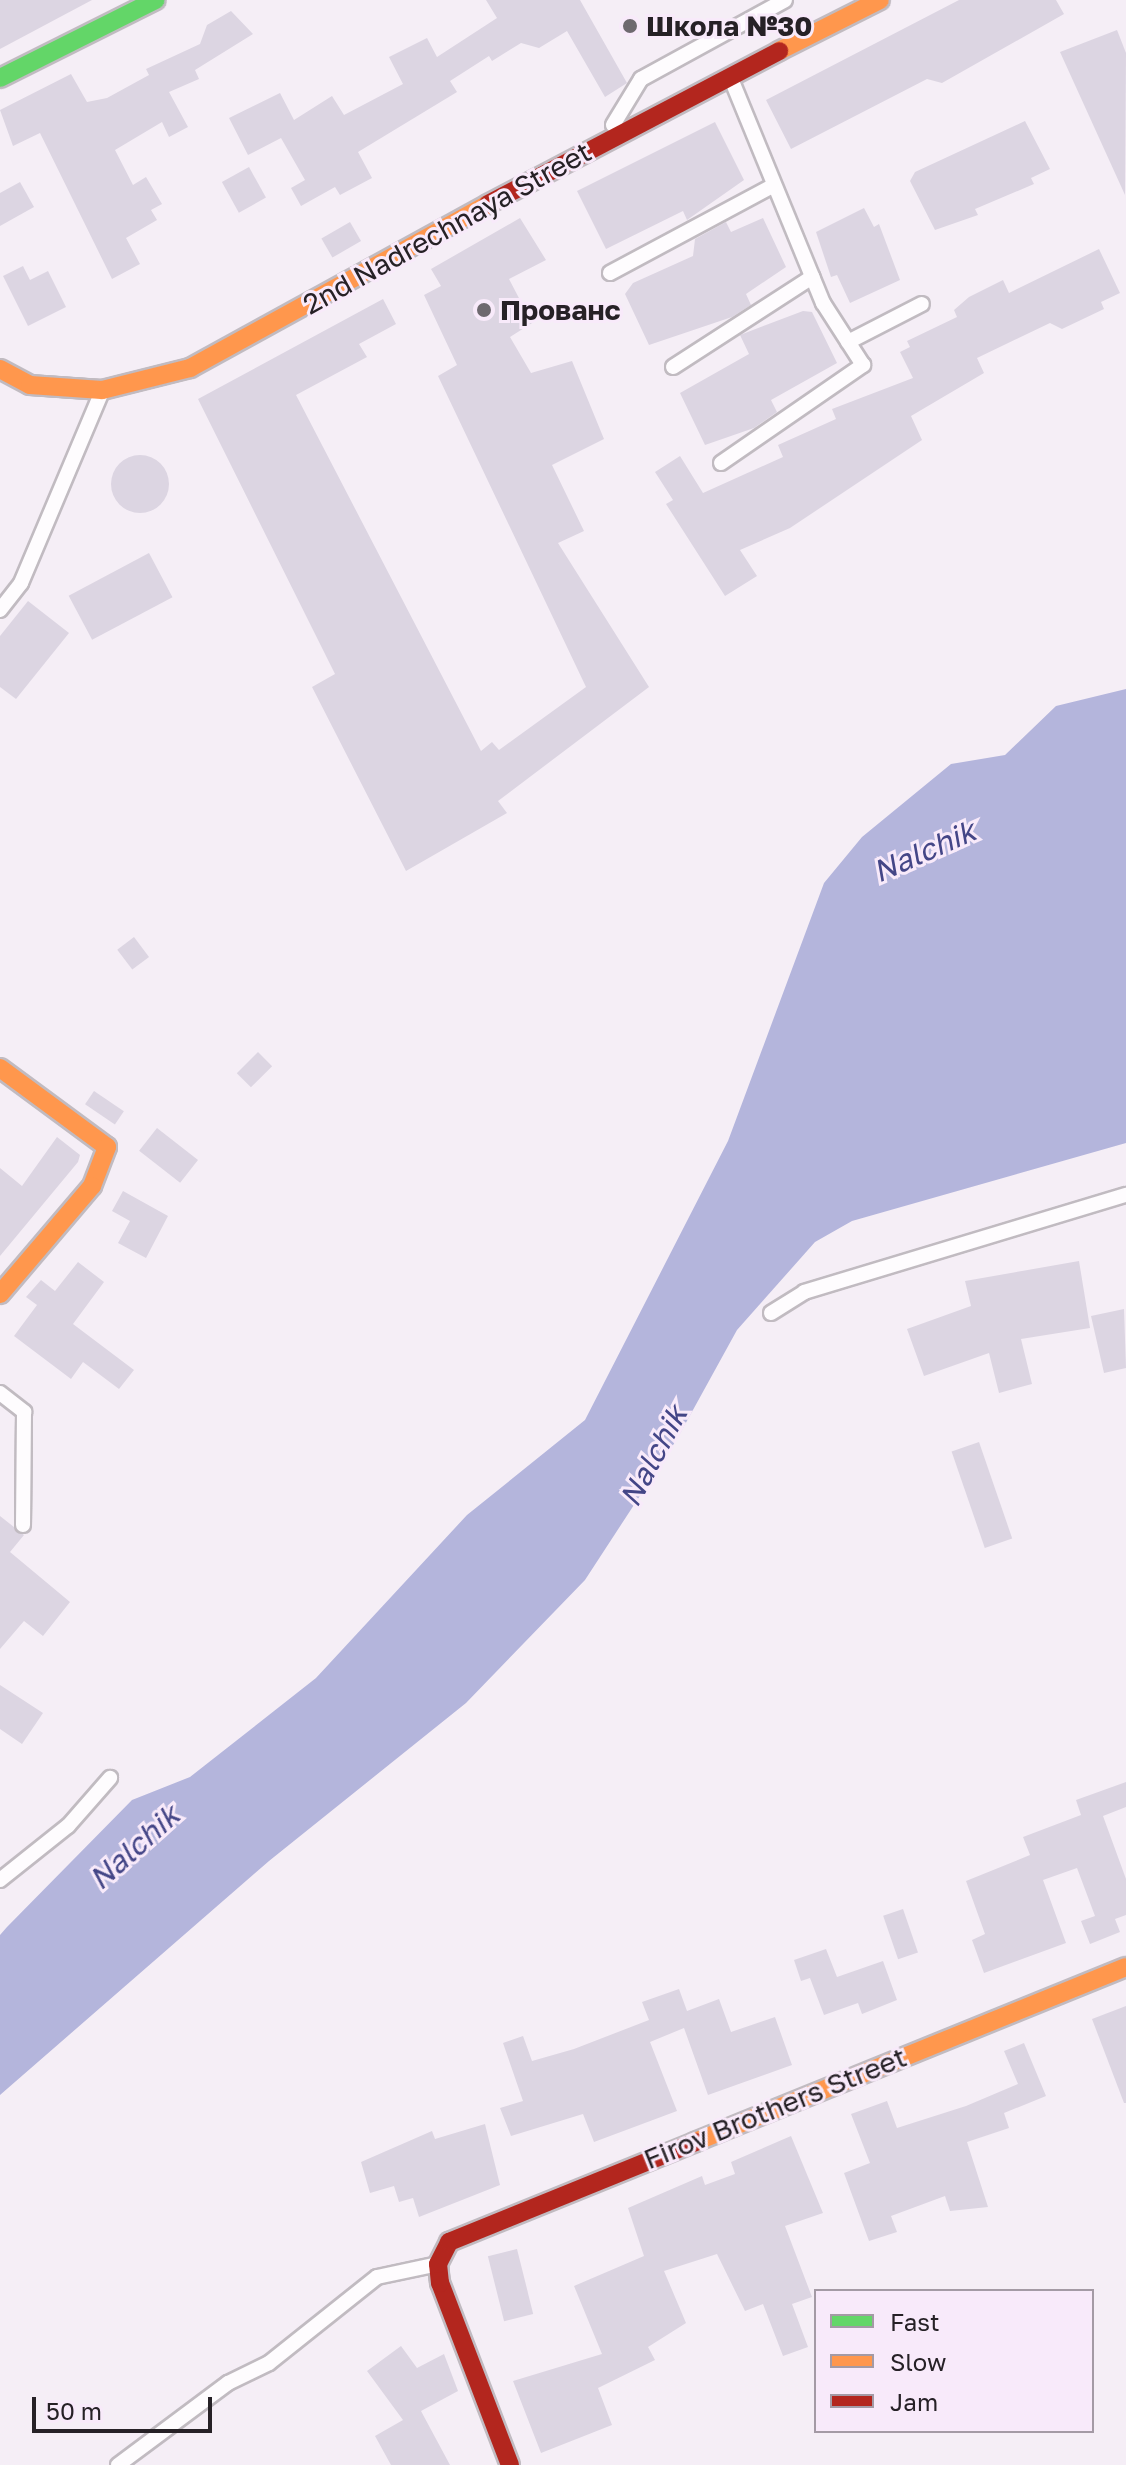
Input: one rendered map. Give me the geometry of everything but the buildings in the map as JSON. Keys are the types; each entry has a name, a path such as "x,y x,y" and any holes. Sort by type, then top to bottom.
{"street":[{"path":"0,78 156,0"},
{"name":"2nd Nadrechnaya Street","path":"0,369 30,385 102,390 157,381 225,352 605,140 877,1"},
{"path":"0,1068 107,1147 92,1186 0,1294"},
{"name":"Firov Brothers Street","path":"438,2264 461,2233 1126,1967"},
{"path":"438,2264 510,2465"}],"lane":[{"path":"605,140 641,79 785,0"},
{"path":"721,463 863,365 812,277 772,186 730,75"},
{"path":"610,273 772,186"},
{"path":"673,367 812,277"},
{"path":"848,342 922,304"},
{"path":"0,610 21,583 102,390"},
{"path":"771,1313 804,1292 1126,1195"},
{"path":"0,1393 24,1412 23,1525"},
{"path":"0,1880 68,1826 110,1778"},
{"path":"118,2465 228,2383 282,2354 377,2277 438,2264"}],"water":[{"name":"Nalchik","path":"1126,689 1126,1143 852,1221 815,1242 737,1330 677,1439 585,1580 466,1703 269,1861 0,2095 0,1935 132,1800 190,1777 316,1678 467,1515 585,1420 728,1141 824,883 862,837 951,764 1005,755 1056,706"}],"traffic: fast":[{"path":"0,78 156,0"}],"traffic: slow":[{"path":"779,51 880,0"},
{"path":"0,369 30,385 102,390 190,368 488,204"},
{"path":"0,1068 107,1147 92,1186 0,1294"},
{"path":"695,2142 1126,1967"}],"traffic: jam":[{"path":"488,204 779,51"},
{"path":"510,2465 440,2283 438,2264 449,2242 695,2142"}],"place":[{"name":"Школа №30","path":"630,26"},
{"name":"Прованс","path":"484,310"}]}
